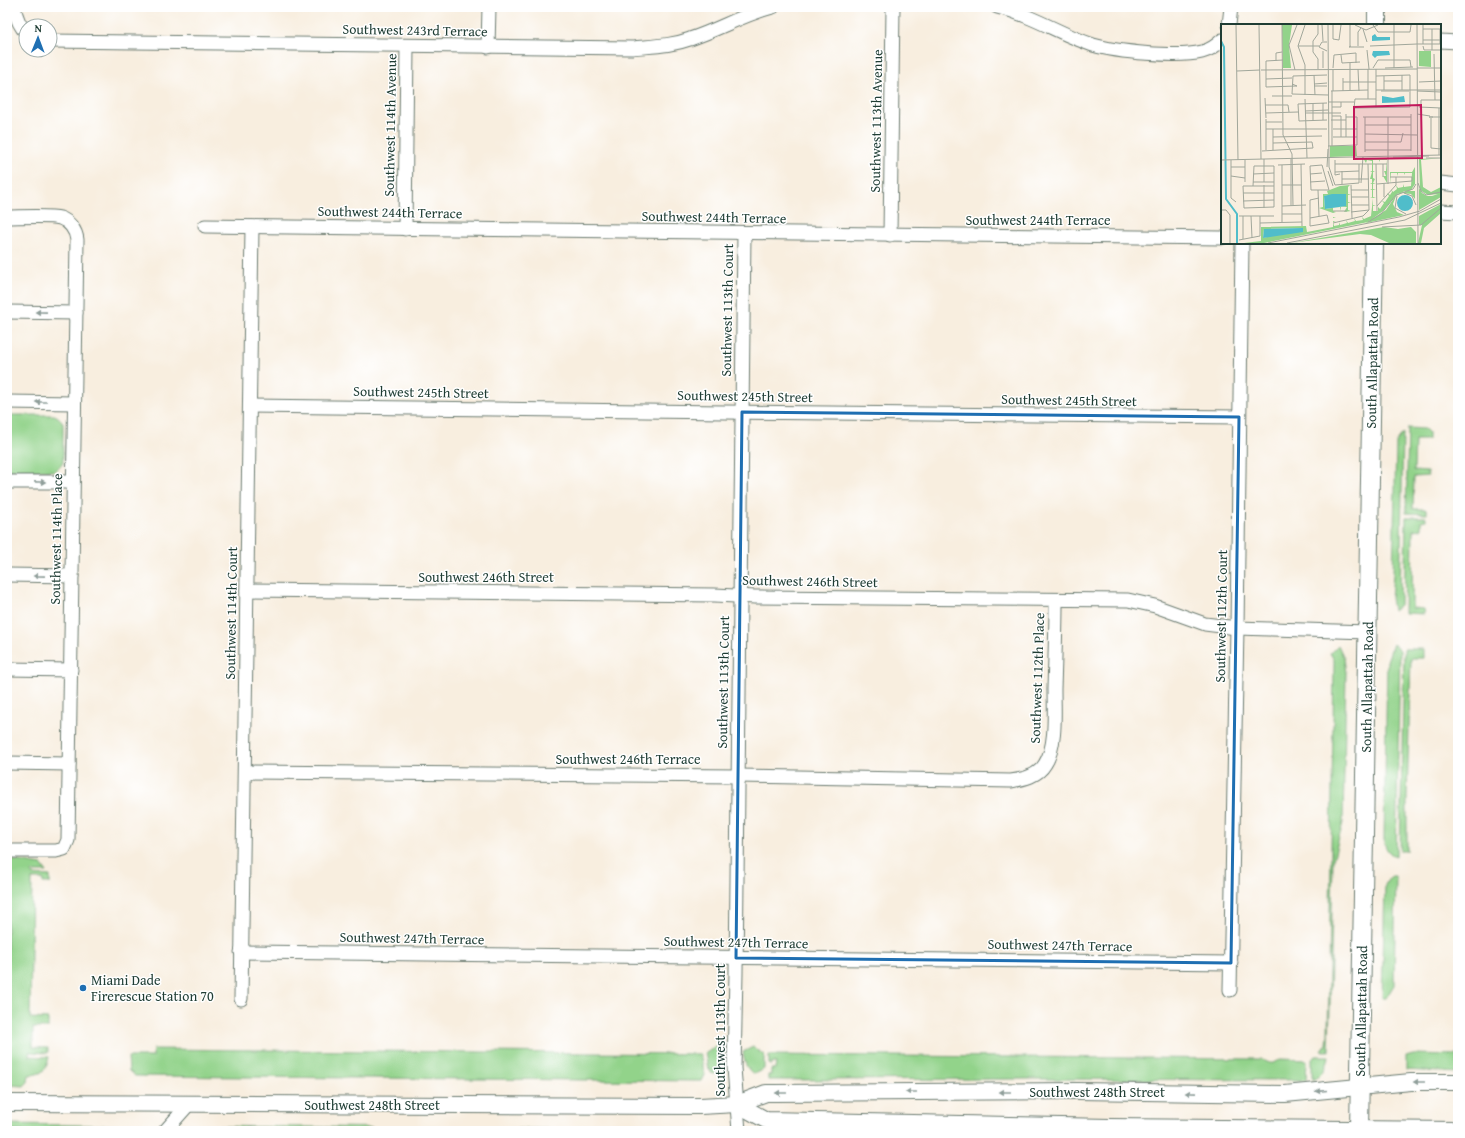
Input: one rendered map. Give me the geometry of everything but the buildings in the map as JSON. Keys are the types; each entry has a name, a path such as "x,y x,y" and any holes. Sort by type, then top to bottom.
{"main road":[{"path":"1377,24 1378,7"},
{"name":"South Allapattah Road","path":"1359,1130 1374,244"}],"street":[{"path":"14,7 18,21"},
{"path":"488,47 489,7"},
{"name":"Southwest 243rd Terrace","path":"58,41 625,48 671,44 695,38 744,16 773,7"},
{"name":"Southwest 113th Avenue","path":"890,235 893,7"},
{"path":"997,7 1027,15 1080,40 1110,48 1153,53 1194,54 1210,50 1221,42"},
{"path":"1229,24 1232,7"},
{"path":"1441,41 1458,42"},
{"name":"Southwest 114th Avenue","path":"405,229 407,46"},
{"path":"1441,183 1458,185"},
{"path":"1441,211 1458,212"},
{"name":"Southwest 114th Place","path":"7,217 59,218 67,222 73,229 77,240 68,840 64,849 56,851 7,851"},
{"name":"Southwest 244th Terrace","path":"205,226 1221,238"},
{"name":"Southwest 114th Court","path":"241,999 252,227"},
{"name":"Southwest 113th Court","path":"739,1131 734,1068 744,233"},
{"name":"Southwest 112th Court","path":"1230,990 1242,244"},
{"path":"7,312 76,313"},
{"path":"7,402 74,403"},
{"name":"Southwest 245th Street","path":"250,406 1239,417"},
{"path":"7,482 73,482"},
{"path":"7,575 72,576"},
{"name":"Southwest 246th Street","path":"247,590 715,594 755,597 1128,600 1155,606 1205,624 1237,628 1368,632"},
{"name":"Southwest 112th Place","path":"1011,780 1029,777 1037,773 1042,769 1049,756 1053,731 1056,600"},
{"path":"7,669 71,670"},
{"path":"7,763 69,764"},
{"name":"Southwest 246th Terrace","path":"244,772 1011,780"},
{"name":"Southwest 247th Terrace","path":"241,952 1231,963"},
{"name":"Southwest 248th Street","path":"7,1103 700,1106 737,1104 766,1093 1078,1092 1285,1094 1411,1082 1458,1082"},
{"path":"165,1131 189,1104"},
{"path":"737,1104 766,1120 1102,1127 1458,1130"}],"highlighted area":[{"path":"742,412 1239,417 1231,963 736,958"}],"green space":[{"path":"7,415 54,415 60,418 63,424 63,463 58,469 54,471 7,470"},
{"path":"1408,428 1425,429 1428,432 1428,440 1415,440 1414,471 1427,472 1428,476 1414,477 1413,509 1425,509 1427,510 1427,514 1406,513"},
{"path":"1403,433 1400,605 1393,611 1391,598 1393,574 1396,442"},
{"path":"1406,517 1426,517 1426,520 1421,521 1421,529 1413,530 1412,608 1423,609 1424,614 1404,613"},
{"path":"1393,644 1400,650 1396,857 1387,850 1384,839 1387,661"},
{"path":"1338,645 1344,658 1346,673 1343,823 1333,860 1329,1051 1322,1051 1327,1044 1328,1035 1334,664 1334,660 1330,653"},
{"path":"1404,649 1423,649 1423,658 1411,658 1407,851 1400,851"},
{"path":"7,859 42,865 47,872 32,872 32,875 50,876 50,883 43,883 43,879 32,879 30,1018 48,1019 48,1028 33,1028 33,1047 48,1048 48,1053 29,1052 29,1056 49,1057 45,1069 41,1073 29,1075 28,1082 24,1086 7,1085"},
{"path":"1392,876 1396,876 1394,985 1386,998 1382,998 1385,885"},
{"path":"715,1046 725,1051 722,1063 715,1074 711,1073 710,1069 708,1069 705,1053"},
{"path":"753,1047 764,1055 764,1069 754,1074 749,1070 746,1064 743,1052"},
{"path":"153,1049 700,1054 705,1075 702,1081 135,1076 129,1071 128,1057 153,1057"},
{"path":"1413,1054 1458,1055 1458,1073 1406,1070 1406,1056"},
{"path":"769,1055 1261,1059 1271,1063 1280,1059 1307,1060 1306,1081 1030,1079 768,1080 768,1075 771,1075 771,1069 775,1069 776,1063 771,1063 771,1066 769,1064"},
{"path":"1316,1056 1329,1056 1324,1071 1312,1080 1312,1058"},
{"path":"7,1124 157,1126 153,1131 7,1131"},
{"path":"186,1126 547,1129 556,1131 176,1131"}],"place":[{"name":"Miami Dade Firerescue Station 70","path":"83,988"}]}
